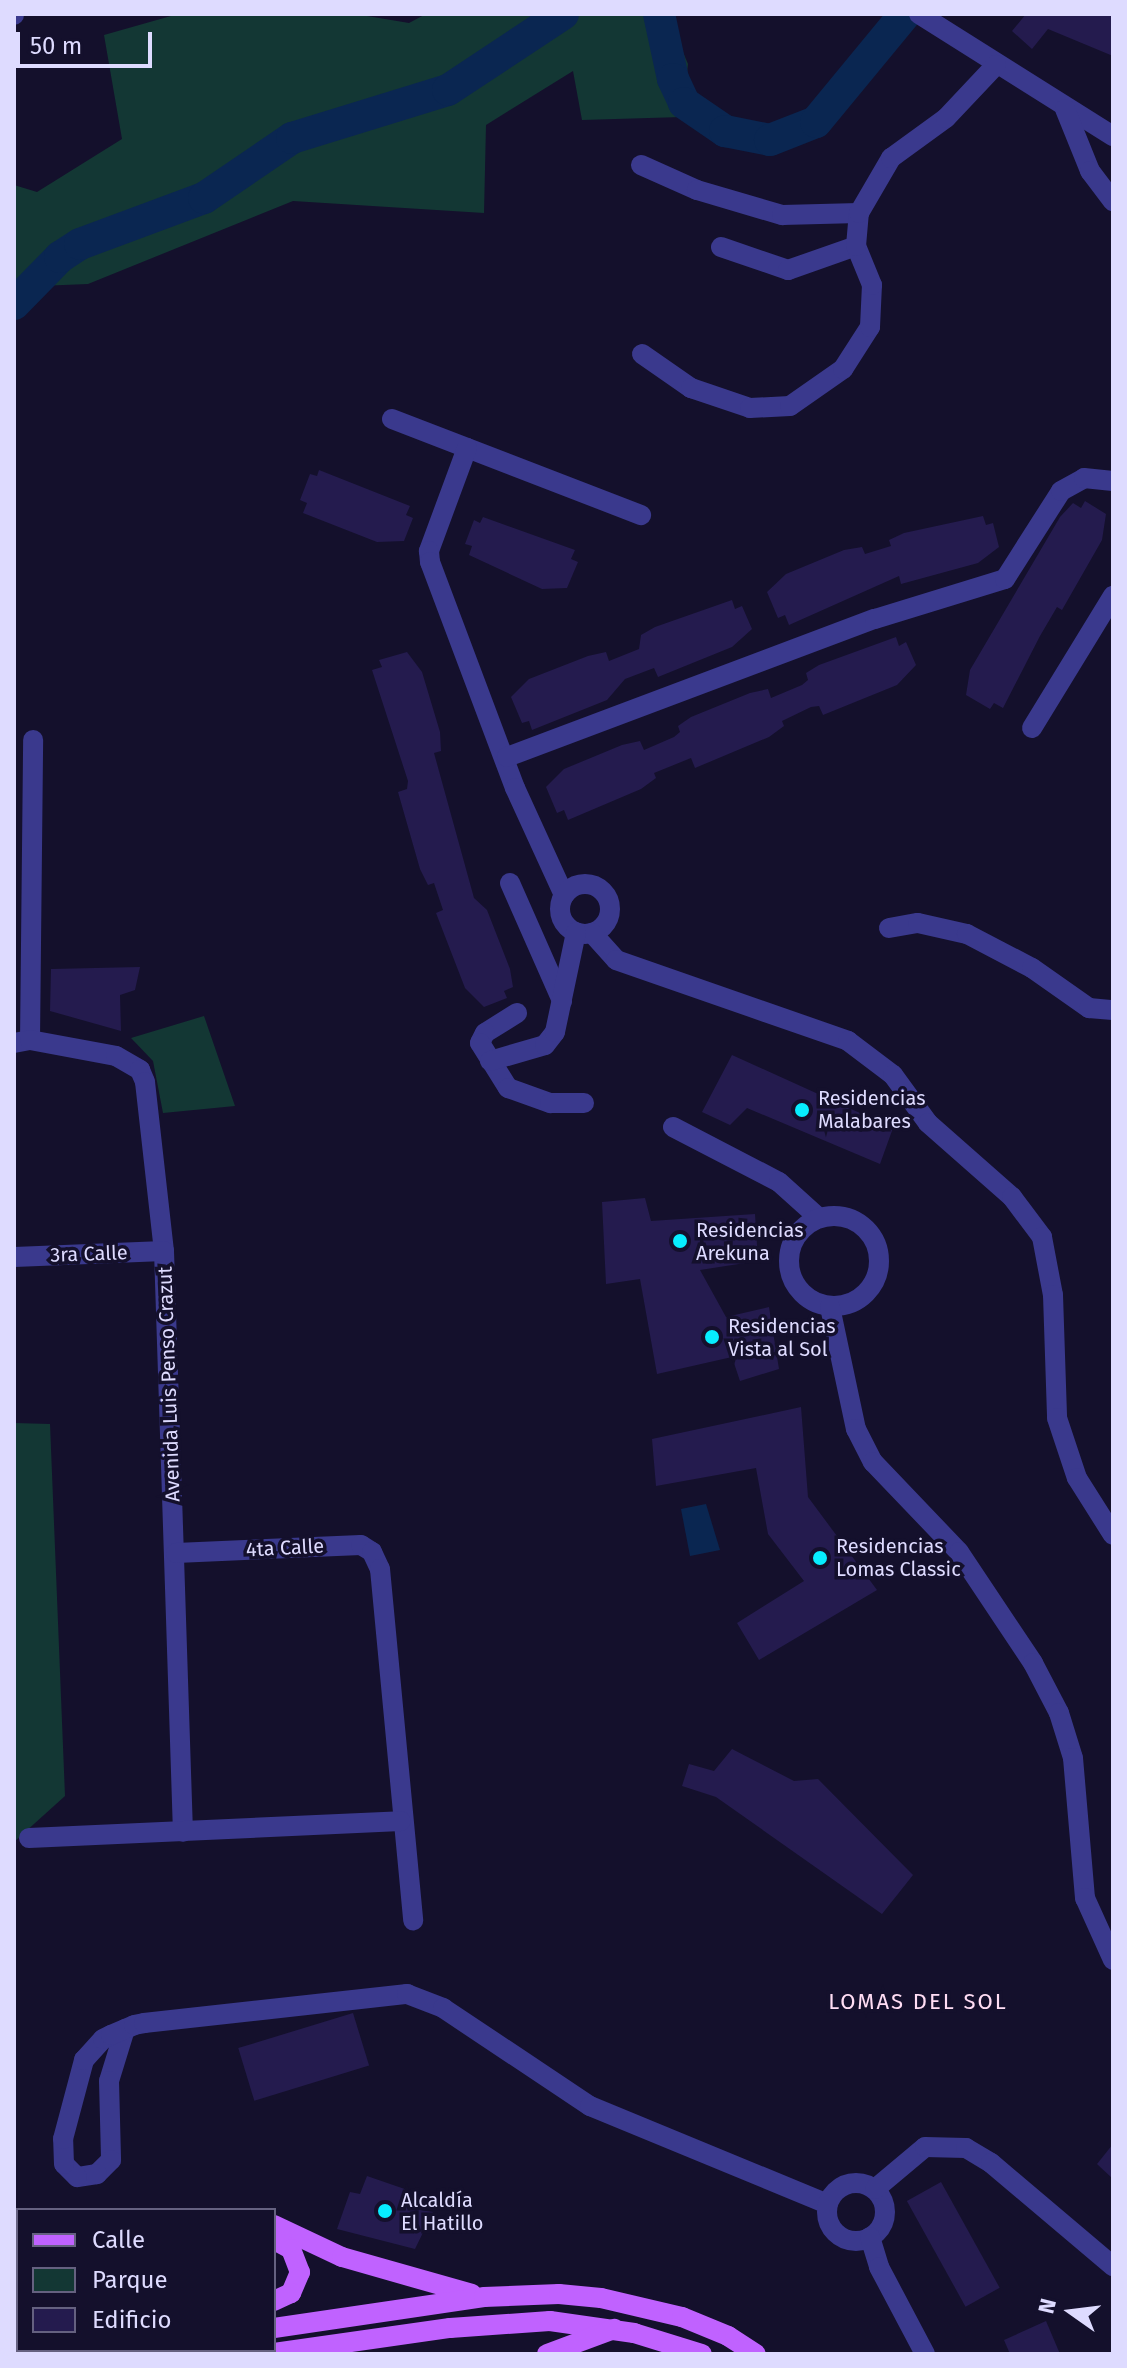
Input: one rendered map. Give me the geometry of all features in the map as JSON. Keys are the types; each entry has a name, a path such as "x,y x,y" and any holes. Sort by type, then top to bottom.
{"main road":[{"path":"276,2226 374,2268 484,2297"},
{"path":"276,2241 291,2249 300,2272 291,2293 276,2300"},
{"path":"276,2328 484,2297 559,2294 615,2301 706,2325 756,2354"},
{"path":"267,2354 506,2321 614,2329 702,2354"},
{"path":"547,2354 614,2329"}],"street":[{"path":"919,14 1065,109 1113,136"},
{"path":"642,354 691,388 750,408 790,406 843,369 870,327 872,285 856,246 859,213 891,158 946,118 996,65"},
{"path":"1065,109 1090,171 1113,201"},
{"path":"641,165 782,215 859,213"},
{"path":"721,247 788,270 856,246"},
{"path":"392,419 641,515"},
{"path":"467,448 429,551 430,562 507,757 515,788 564,895 560,915 616,960 848,1041 893,1075 928,1123 1012,1197 1042,1237 1053,1295 1057,1418 1077,1478 1113,1535"},
{"path":"507,757 875,619 1005,579 1061,491 1084,478 1113,481"},
{"path":"1032,728 1113,596"},
{"path":"22,1042 33,740"},
{"path":"510,883 562,1001"},
{"path":"490,1061 545,1045 555,1032 584,933 609,915 603,891 580,884 564,895"},
{"path":"889,928 918,923 967,934 1032,968 1089,1008 1113,1010"},
{"path":"517,1013 485,1033 480,1043 508,1088 521,1096 550,1103 584,1103"},
{"name":"Avenida Luis Penso Crazut","path":"22,1042 116,1056 140,1070 164,1251 183,1832"},
{"path":"673,1127 779,1182 819,1218 854,1219 878,1248 877,1278 870,1291 859,1300 830,1307 802,1294 789,1267 796,1237 819,1218"},
{"name":"3ra Calle","path":"14,1257 164,1251"},
{"path":"830,1307 856,1429 873,1462 959,1552 1033,1663 1059,1713 1073,1758 1085,1898 1113,1960"},
{"name":"4ta Calle","path":"176,1553 361,1545 372,1552 380,1569 401,1821"},
{"path":"29,1838 401,1821 413,1920"},
{"path":"125,2029 114,2054 110,2091 111,2160 97,2174 77,2177 69,2172 62,2152 77,2084 91,2049 125,2029 370,1995 419,1997 443,2008 590,2106 828,2204"},
{"path":"77,2084 110,2091"},
{"path":"875,2189 925,2147 966,2148 1113,2266"},
{"path":"851,2183 875,2189 885,2211 883,2223 870,2237 854,2241 840,2237 828,2219 828,2204 836,2191 851,2183"},
{"path":"870,2237 879,2267 925,2354"}],"green space":[{"path":"178,14 355,14 409,23 426,14 667,14 688,64 682,117 582,120 573,71 486,125 484,213 293,201 88,284 14,287 14,185 37,192 122,139 104,35"},
{"path":"204,1016 235,1106 163,1113 153,1061 131,1038"},
{"path":"14,1423 50,1424 65,1796 14,1842"}],"water":[{"path":"706,1504 720,1550 690,1556 681,1509"}],"building":[{"path":"1026,14 1113,14 1113,56 1048,29 1032,49 1012,31"},
{"path":"319,470 410,506 406,515 413,518 404,541 377,542 303,513 307,503 300,500 310,474 317,476"},
{"path":"1085,501 1106,514 1102,540 1062,610 1057,607 1003,708 994,703 990,709 966,695 970,670 1060,517 1073,503 1081,508"},
{"path":"983,516 986,525 993,523 999,547 978,563 901,584 899,576 789,625 785,615 778,618 767,592 786,574 844,550 862,547 865,554 891,546 889,540 904,533"},
{"path":"483,517 575,550 571,559 578,562 567,588 542,589 469,555 472,546 465,544 474,520 480,523"},
{"path":"732,600 735,609 742,606 752,629 732,647 658,677 654,668 625,679 607,700 532,730 529,721 522,723 511,697 529,679 588,656 606,652 609,661 639,649 641,635 655,627"},
{"path":"896,637 899,646 906,642 916,665 897,685 823,715 819,706 811,707 782,721 784,726 769,737 695,768 691,758 654,773 656,778 641,789 568,820 564,810 557,813 546,787 564,769 622,745 640,741 644,750 674,737 680,732 678,726 691,717 750,693 768,689 771,698 802,685 808,680 806,673 819,665"},
{"path":"407,652 422,672 440,732 441,751 434,753 474,898 487,910 510,969 513,987 504,991 507,998 484,1007 465,988 436,913 443,910 434,883 428,885 420,869 398,792 407,789 408,781 372,670 382,667 379,660"},
{"path":"140,967 135,990 120,995 121,1031 50,1011 51,969"},
{"name":"Residencias Malabares","path":"732,1055 893,1128 880,1164 747,1108 730,1125 702,1112"},
{"path":"645,1198 651,1221 755,1214 758,1261 700,1270 726,1317 769,1307 779,1369 740,1381 732,1357 657,1374 640,1279 606,1284 602,1202"},
{"name":"Residencias Lomas Classic","path":"801,1407 808,1497 877,1590 759,1660 737,1623 804,1581 768,1534 756,1468 656,1486 652,1439"},
{"path":"732,1749 794,1781 818,1779 913,1875 882,1914 716,1797 682,1786 689,1764 714,1771"},
{"path":"353,2013 369,2066 254,2101 238,2048"},
{"path":"1113,2144 1113,2179 1097,2164"},
{"name":"Alcaldía El Hatillo","path":"367,2176 425,2196 420,2210 433,2212 415,2249 337,2229 350,2192 360,2194"},
{"path":"941,2182 1000,2288 966,2307 907,2201"},
{"path":"1046,2321 1060,2354 1010,2354 1004,2340"}],"waterway":[{"path":"14,304 60,257 80,244 204,198 292,138 448,90 563,14"},
{"path":"659,14 673,79 684,103 725,131 770,140 816,122 905,14"}],"place":[{"name":"Residencias Malabares","path":"802,1110"},
{"name":"Residencias Arekuna","path":"680,1241"},
{"name":"Residencias Vista al Sol","path":"712,1337"},
{"name":"Residencias Lomas Classic","path":"820,1558"},
{"name":"Alcaldía El Hatillo","path":"385,2211"}],"district":[{"name":"LOMAS DEL SOL","path":"918,2002"}]}
